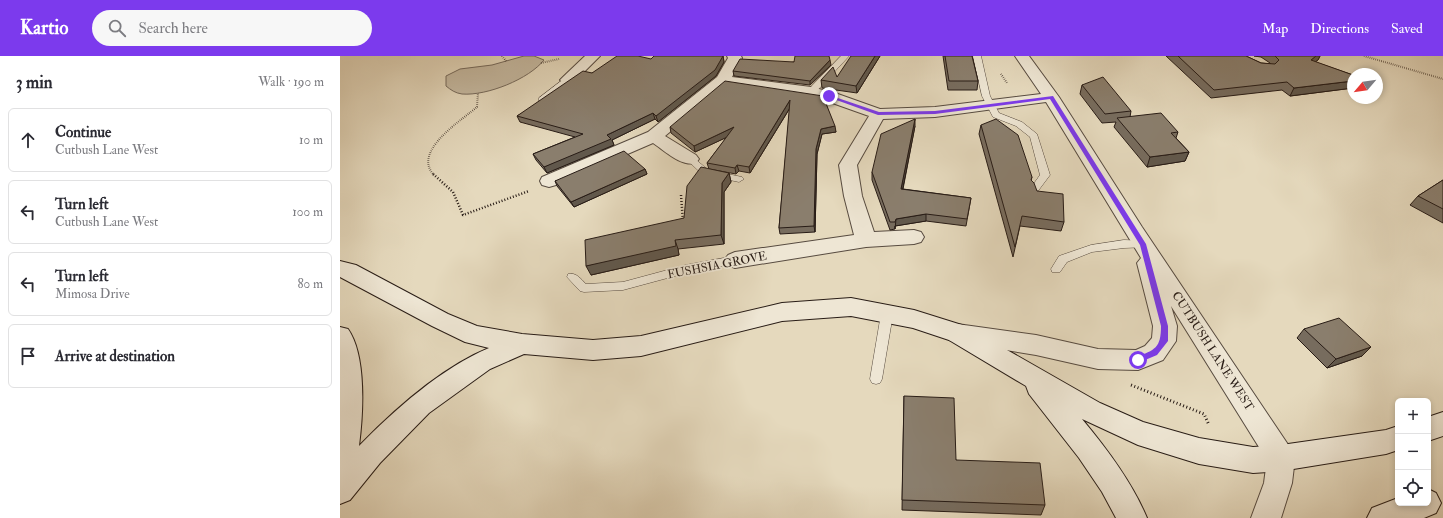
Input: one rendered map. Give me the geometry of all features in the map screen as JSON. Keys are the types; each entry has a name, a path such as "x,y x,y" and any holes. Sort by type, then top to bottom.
{"street":[{"path":"568,80 593,56"},
{"path":"549,181 654,136 723,80 735,58 734,56"},
{"name":"CUTBUSH LANE WEST","path":"1022,56 1051,97 1143,244 1281,458"},
{"path":"723,80 811,92 829,96 878,114 935,112 1051,97"},
{"path":"866,240 853,196 848,165 878,114"},
{"path":"654,136 690,159"},
{"name":"FUSHSIA GROVE","path":"735,260 866,240 914,238"},
{"name":"CUTBUSH LANE WEST","path":"957,333 1074,352 1098,359 1138,360 1154,353 1164,341 1165,326 1143,244"},
{"path":"340,269 348,271 440,320 473,335 522,344 593,350 641,346 782,312 851,307 914,319 957,333 1091,411 1138,433 1199,451 1253,460 1281,458 1386,442 1395,439"},
{"path":"340,336 342,339 350,379 347,435 340,490"},
{"path":"340,490 370,454 420,405 481,362 522,344"},
{"path":"1030,376 1094,454 1125,503 1132,518"},
{"path":"1431,428 1443,424"},
{"path":"1266,518 1278,483 1281,458"},
{"path":"1431,502 1443,497"},
{"path":"1382,518 1418,506"}],"lane":[{"path":"811,92 845,56"},
{"path":"976,56 986,96 996,115 1019,124 1034,136 1045,176 1035,189"},
{"path":"537,104 568,80"},
{"path":"690,159 705,172 739,179"},
{"path":"1056,269 1063,259 1090,249 1124,244 1143,244"},
{"name":"FUSHSIA GROVE","path":"572,277 584,288 623,286 686,269 735,260"},
{"path":"876,379 887,314"}],"path":[{"path":"502,56 506,61"},
{"path":"1364,56 1443,78"},
{"path":"998,69 1006,82 1024,100"},
{"path":"478,93 477,107 432,146 428,156 427,168 434,177 452,191 463,215 519,196 549,181"},
{"path":"681,194 683,224"},
{"path":"1127,384 1204,414"}],"shaded area":[{"path":"524,56 534,56 544,60 528,74 507,85 472,94 457,93 446,86 446,76 460,69 492,65"}],"building":[{"path":"617,56 638,56 651,59 654,56 723,56 715,70 656,116 653,113 607,135 611,139 544,167 533,154 583,134 517,116 583,71 592,73"},
{"path":"795,56 829,56 830,60 810,81 733,71 740,59 794,62"},
{"path":"851,56 875,56 856,86 821,80 833,67 837,77"},
{"path":"945,56 972,56 978,81 949,81"},
{"path":"1178,56 1246,56 1261,63 1275,64 1279,60 1275,56 1316,56 1311,60 1347,73 1347,82 1294,88 1287,82 1214,90"},
{"path":"1103,77 1131,111 1105,114 1082,85"},
{"path":"725,81 823,96 835,126 821,129 816,149 814,226 779,228 790,100 749,167 737,165 735,168 707,163 734,127 694,146 670,127"},
{"path":"1161,113 1178,132 1171,133 1189,152 1150,157 1117,118"},
{"path":"915,119 901,189 971,198 967,219 926,214 896,219 895,222 890,222 872,172 881,134"},
{"path":"996,119 1018,135 1032,177 1031,180 1037,191 1063,194 1064,222 1022,216 1015,247 981,125"},
{"path":"624,151 645,169 571,202 555,181"},
{"path":"701,167 729,173 722,183 721,235 675,240 676,246 586,266 585,240 684,218 687,186"},
{"path":"1443,180 1443,209 1418,196"},
{"path":"1339,318 1371,347 1336,359 1304,329"},
{"path":"904,396 954,398 956,460 1040,463 1045,505 902,500"}],"route":[{"path":"829,96 878,114 935,112 1051,97 1143,244 1165,326 1164,341 1154,353 1138,360"}]}
